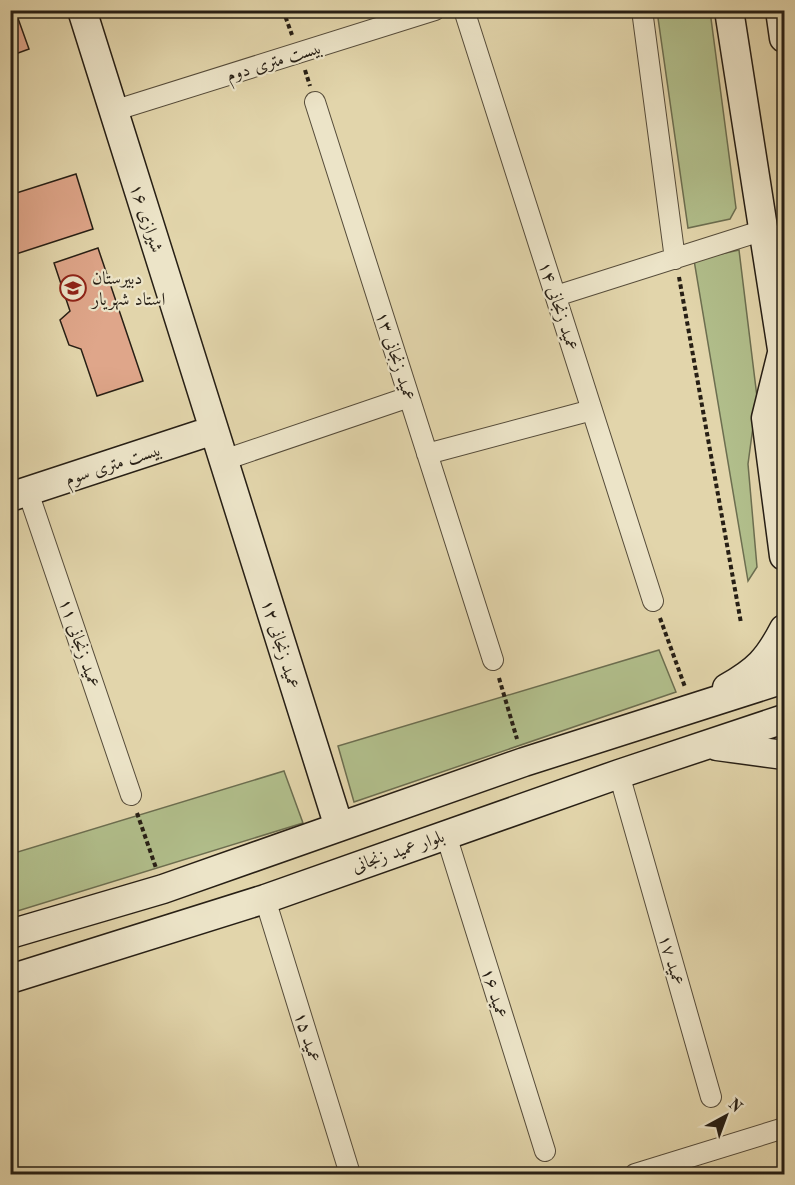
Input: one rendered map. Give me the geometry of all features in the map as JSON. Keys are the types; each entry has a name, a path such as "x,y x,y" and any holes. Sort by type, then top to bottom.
{"main road":[{"name":"شیرازی ۱۶","path":"82,10 224,460"},
{"path":"729,10 784,356 766,418 784,556"},
{"path":"780,10 784,38"},
{"name":"بیست متری سوم","path":"19,494 214,430"},
{"name":"عمید زنجانی ۱۲","path":"224,460 339,827"},
{"path":"692,709 747,676 770,656 784,629"},
{"path":"10,934 163,889 524,762 773,682 773,690 781,705 777,722"},
{"name":"بلوار عمید زنجانی","path":"10,979 265,898 619,774 777,722"},
{"path":"706,745 784,755"}],"street":[{"name":"بیست متری دوم","path":"113,111 435,10"},
{"name":"عمید زنجانی ۱۴","path":"464,10 653,601"},
{"path":"642,10 675,258"},
{"name":"عمید زنجانی ۱۳","path":"315,102 493,660"},
{"path":"556,296 764,230"},
{"path":"224,460 409,397"},
{"path":"427,454 592,410"},
{"name":"عمید زنجانی ۱۱","path":"19,494 131,795"},
{"name":"عمید ۱۷","path":"619,774 711,1096"},
{"name":"عمید ۱۶","path":"446,835 545,1151"},
{"name":"عمید ۱۵","path":"265,898 350,1174"},
{"path":"635,1174 784,1128"}],"path":[{"path":"299,53 315,102"},
{"path":"675,258 741,622"},
{"path":"653,601 692,709"},
{"path":"493,660 524,762"},
{"path":"131,795 163,889"}],"green space":[{"path":"657,11 710,11 736,208 730,219 688,228"},
{"path":"739,250 757,397 748,464 757,567 748,581 694,260"},
{"path":"659,650 676,692 354,802 338,746"},
{"path":"284,771 303,823 11,913 11,854"}],"building":[{"path":"10,10 15,10 29,49 10,56"},
{"path":"76,174 93,229 10,256 10,195"},
{"path":"98,248 143,381 97,396 81,349 69,345 60,320 70,311 54,263"}],"place":[{"name":"دبیرستان استاد شهریار","path":"73,288"}]}
